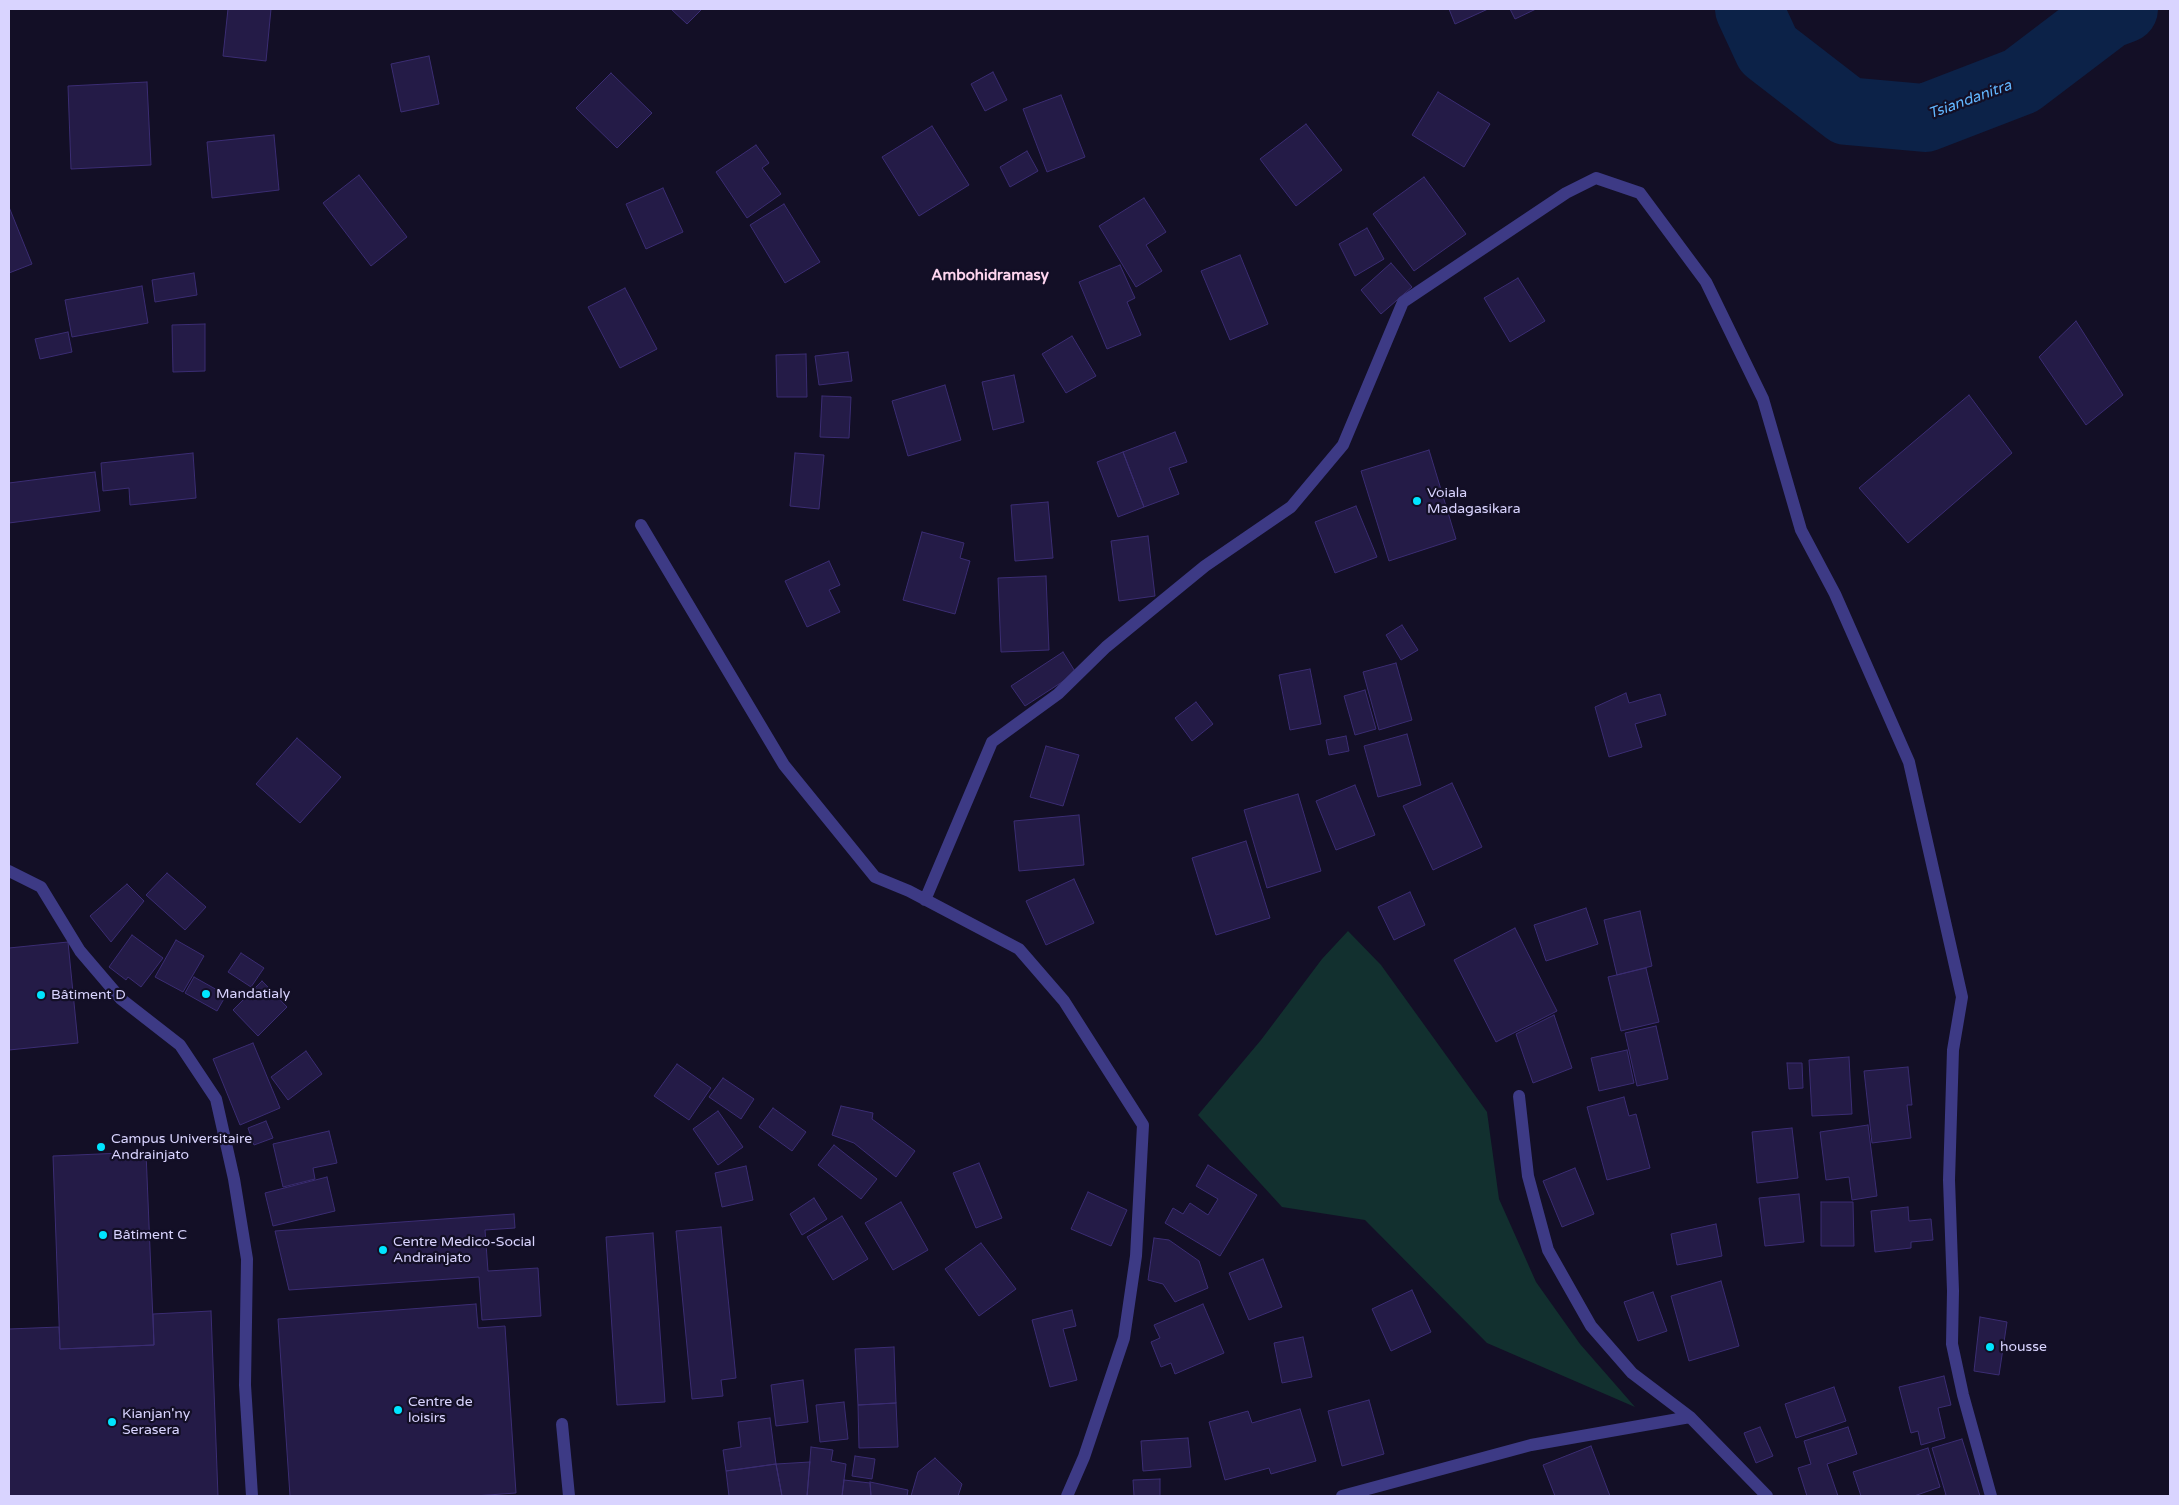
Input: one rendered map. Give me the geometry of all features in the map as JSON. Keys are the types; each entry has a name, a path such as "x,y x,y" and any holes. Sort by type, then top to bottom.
{"street":[{"path":"925,900 992,742 1058,694 1106,647 1205,566 1292,506 1343,445 1403,302 1566,193 1596,178 1640,193 1706,282 1763,399 1801,530 1835,594 1909,762 1962,997 1954,1050 1949,1171 1953,1291 1952,1344 1963,1395 1991,1496"},
{"path":"641,525 784,765 875,877 909,891 1019,949 1064,1001 1144,1125 1136,1256 1124,1338 1084,1457 1066,1496"},
{"path":"9,871 41,887 80,951 121,1000 180,1046 216,1100 234,1179 247,1259 246,1385 252,1496"},
{"path":"1518,1096 1528,1176 1548,1250 1591,1326 1632,1374 1690,1417 1767,1496"},
{"path":"1342,1496 1531,1445 1690,1417"},
{"path":"562,1424 569,1496"}],"green space":[{"path":"1348,931 1381,965 1487,1112 1499,1199 1536,1282 1580,1344 1635,1407 1487,1343 1365,1220 1282,1207 1198,1115 1261,1040 1322,959"}],"building":[{"path":"228,9 271,9 266,61 223,56"},
{"path":"671,9 702,9 687,24"},
{"path":"1449,9 1488,9 1455,24"},
{"path":"1510,9 1536,9 1515,19"},
{"path":"429,56 439,104 401,112 391,64"},
{"path":"993,72 1007,100 985,111 971,84"},
{"path":"611,73 652,113 617,148 576,108"},
{"path":"147,82 151,165 71,169 68,86"},
{"path":"1438,92 1490,124 1464,167 1412,135"},
{"path":"1061,95 1085,157 1047,172 1023,109"},
{"path":"1306,124 1342,170 1296,206 1260,159"},
{"path":"932,126 969,185 919,216 882,157"},
{"path":"274,135 279,190 212,198 207,142"},
{"path":"756,145 769,163 762,168 781,194 747,218 716,172"},
{"path":"1027,151 1038,171 1010,187 1000,167"},
{"path":"359,175 407,237 371,266 323,203"},
{"path":"1424,177 1466,234 1414,271 1373,214"},
{"path":"663,188 683,232 646,249 626,204"},
{"path":"1144,198 1166,232 1146,245 1162,271 1136,287 1099,226"},
{"path":"784,204 820,262 785,283 750,225"},
{"path":"9,207 32,264 9,273"},
{"path":"1367,228 1384,259 1355,276 1339,244"},
{"path":"1240,255 1268,324 1230,340 1201,271"},
{"path":"1391,263 1412,287 1381,314 1361,290"},
{"path":"1120,265 1135,298 1127,302 1141,335 1107,349 1079,282"},
{"path":"194,273 197,295 155,302 152,280"},
{"path":"1518,278 1545,321 1510,342 1484,298"},
{"path":"142,286 148,323 72,337 65,300"},
{"path":"625,288 657,349 620,368 588,307"},
{"path":"2076,321 2123,395 2086,425 2039,357"},
{"path":"205,324 205,371 173,372 172,325"},
{"path":"68,332 72,352 40,359 35,339"},
{"path":"1072,336 1096,376 1066,393 1042,354"},
{"path":"848,352 852,381 819,385 815,356"},
{"path":"806,354 807,397 777,397 776,355"},
{"path":"1014,375 1024,422 993,430 982,382"},
{"path":"945,385 961,440 908,456 892,401"},
{"path":"1969,395 2012,453 1908,543 1859,488"},
{"path":"822,396 851,397 849,438 820,437"},
{"path":"1175,432 1187,462 1169,468 1179,494 1144,507 1123,452"},
{"path":"1429,450 1456,539 1389,561 1361,471"},
{"path":"1123,452 1144,507 1118,517 1097,462"},
{"path":"193,453 196,498 130,505 129,488 103,491 101,463"},
{"path":"795,453 824,455 819,509 790,506"},
{"path":"95,472 100,511 9,523 9,483"},
{"path":"1048,502 1053,558 1015,561 1011,505"},
{"path":"1356,506 1377,557 1335,573 1315,522"},
{"path":"922,532 964,543 960,558 970,561 955,614 903,600"},
{"path":"1148,536 1155,596 1119,601 1111,541"},
{"path":"829,561 840,585 829,590 840,612 807,627 785,581"},
{"path":"1046,576 1049,650 1001,652 998,578"},
{"path":"1402,625 1418,650 1401,660 1386,635"},
{"path":"1063,652 1076,673 1025,706 1011,686"},
{"path":"1396,663 1412,720 1379,730 1363,672"},
{"path":"1310,669 1321,724 1290,730 1279,675"},
{"path":"1365,690 1376,729 1355,735 1344,696"},
{"path":"1626,693 1629,703 1660,694 1666,715 1635,724 1642,747 1609,757 1595,707"},
{"path":"1196,702 1213,724 1192,741 1175,718"},
{"path":"1407,734 1421,785 1378,797 1364,746"},
{"path":"1346,736 1349,751 1329,755 1326,740"},
{"path":"297,738 341,777 300,823 256,784"},
{"path":"1046,746 1079,755 1063,806 1030,797"},
{"path":"1452,783 1482,847 1433,870 1403,806"},
{"path":"1355,785 1375,835 1336,850 1316,801"},
{"path":"1298,794 1321,871 1267,888 1244,810"},
{"path":"1079,815 1084,865 1019,871 1014,821"},
{"path":"1246,841 1270,918 1216,935 1192,858"},
{"path":"167,873 206,907 185,930 146,895"},
{"path":"1074,879 1094,923 1046,945 1026,901"},
{"path":"127,884 144,901 111,942 90,916"},
{"path":"1410,892 1425,925 1394,940 1378,907"},
{"path":"1586,908 1598,944 1546,961 1534,925"},
{"path":"1640,911 1652,966 1617,975 1604,920"},
{"path":"1515,928 1557,1011 1496,1042 1454,960"},
{"path":"132,935 163,958 141,987 128,977 126,980 109,967"},
{"path":"176,940 204,956 183,992 155,977"},
{"name":"Bâtiment D","path":"68,942 78,1043 9,1050 9,948"},
{"path":"241,953 264,968 251,987 228,972"},
{"path":"1646,968 1659,1022 1621,1031 1608,977"},
{"name":"Mandatialy","path":"194,977 226,995 217,1011 185,993"},
{"path":"262,981 287,1007 258,1036 233,1010"},
{"path":"1554,1015 1572,1068 1533,1083 1516,1034"},
{"path":"1656,1026 1668,1079 1637,1086 1625,1033"},
{"path":"253,1043 280,1108 240,1125 213,1059"},
{"path":"1627,1050 1634,1083 1599,1091 1591,1058"},
{"path":"306,1051 322,1074 288,1100 271,1077"},
{"path":"1849,1057 1852,1114 1812,1116 1809,1060"},
{"path":"1787,1063 1802,1063 1803,1088 1789,1089"},
{"path":"677,1064 711,1088 689,1120 654,1096"},
{"path":"1908,1067 1912,1105 1907,1105 1911,1138 1872,1143 1864,1071"},
{"path":"723,1078 754,1099 741,1119 709,1097"},
{"path":"1624,1097 1629,1116 1636,1114 1650,1168 1607,1180 1587,1107"},
{"path":"841,1106 873,1113 872,1119 915,1151 896,1177 854,1143 832,1135"},
{"path":"773,1108 806,1132 792,1151 759,1127"},
{"path":"718,1111 743,1147 718,1165 693,1129"},
{"path":"266,1121 273,1138 254,1145 248,1128"},
{"path":"1868,1125 1877,1196 1852,1200 1849,1177 1826,1180 1820,1132"},
{"path":"1792,1128 1798,1178 1757,1183 1752,1132"},
{"path":"329,1131 337,1163 313,1168 315,1179 283,1187 273,1144"},
{"path":"834,1145 877,1179 861,1199 818,1165"},
{"name":"Bâtiment C","path":"146,1152 154,1345 60,1349 53,1156"},
{"path":"979,1163 1002,1218 976,1228 953,1173"},
{"path":"1208,1165 1257,1195 1220,1256 1165,1223 1173,1208 1183,1214 1190,1203 1208,1215 1218,1199 1196,1186"},
{"path":"746,1166 753,1200 722,1207 715,1173"},
{"path":"1575,1168 1594,1214 1562,1227 1543,1181"},
{"path":"327,1177 335,1211 273,1226 265,1193"},
{"path":"1088,1192 1127,1210 1111,1246 1071,1229"},
{"path":"1799,1194 1804,1242 1765,1246 1759,1198"},
{"path":"814,1198 827,1219 802,1235 790,1214"},
{"path":"901,1202 928,1250 893,1270 865,1223"},
{"path":"1821,1202 1853,1202 1854,1246 1821,1246"},
{"path":"1908,1207 1909,1221 1931,1219 1933,1240 1911,1242 1911,1248 1875,1252 1871,1211"},
{"name":"Centre Medico-Social Andrainjato","path":"514,1214 515,1228 485,1230 488,1271 538,1268 541,1316 482,1320 479,1277 289,1290 275,1231"},
{"path":"842,1216 868,1259 833,1280 807,1237"},
{"path":"1716,1224 1722,1256 1677,1265 1671,1234"},
{"path":"721,1227 736,1378 721,1380 723,1396 692,1399 676,1231"},
{"path":"653,1233 665,1402 617,1405 606,1237"},
{"path":"1154,1238 1169,1240 1199,1261 1208,1288 1175,1302 1163,1284 1148,1280"},
{"path":"981,1243 1016,1289 979,1316 945,1269"},
{"path":"1263,1259 1282,1307 1249,1320 1229,1273"},
{"path":"1721,1281 1739,1346 1689,1361 1671,1296"},
{"path":"1412,1290 1431,1332 1391,1351 1372,1309"},
{"path":"1653,1292 1667,1331 1638,1341 1624,1302"},
{"name":"Centre de loisirs","path":"476,1304 478,1328 505,1326 516,1493 474,1496 290,1496 278,1319"},
{"path":"1203,1304 1224,1353 1175,1374 1171,1363 1161,1367 1151,1342 1160,1338 1154,1325"},
{"path":"1072,1310 1076,1326 1063,1329 1077,1380 1050,1387 1032,1320"},
{"name":"Kianjan'ny Serasera","path":"211,1311 218,1496 9,1496 9,1329 59,1327 60,1349 154,1345 153,1314"},
{"name":"housse","path":"1980,1317 2007,1322 1999,1375 1974,1371"},
{"path":"1303,1337 1312,1377 1282,1383 1274,1343"},
{"path":"894,1347 896,1403 858,1405 855,1349"},
{"path":"1944,1376 1951,1405 1938,1408 1945,1438 1921,1445 1918,1431 1911,1433 1899,1387"},
{"path":"803,1380 808,1422 776,1426 771,1385"},
{"path":"1834,1387 1846,1421 1796,1438 1785,1404"},
{"path":"1369,1400 1384,1454 1342,1466 1328,1411"},
{"path":"844,1402 848,1439 820,1442 816,1405"},
{"path":"896,1403 898,1447 859,1448 858,1405"},
{"path":"1300,1409 1316,1461 1271,1474 1269,1468 1225,1480 1209,1422 1248,1411 1252,1423"},
{"path":"770,1418 776,1464 726,1471 723,1450 741,1447 738,1422"},
{"path":"1760,1427 1773,1456 1756,1463 1744,1433"},
{"path":"1848,1427 1857,1454 1827,1464 1838,1496 1807,1496 1798,1468 1811,1464 1804,1441"},
{"path":"1188,1438 1191,1467 1143,1471 1141,1441"},
{"path":"1962,1439 1980,1496 1941,1496 1946,1495 1932,1448"},
{"path":"1591,1446 1610,1496 1555,1496 1543,1465"},
{"path":"811,1447 833,1450 831,1461 846,1464 842,1496 807,1496"},
{"path":"1928,1448 1940,1487 1914,1496 1861,1496 1853,1472"},
{"path":"855,1456 875,1459 872,1479 852,1476"},
{"path":"935,1458 962,1484 958,1496 911,1496 918,1472"},
{"path":"810,1462 807,1496 782,1496 776,1464"},
{"path":"776,1464 782,1496 729,1496 726,1471"},
{"path":"1160,1479 1160,1496 1134,1496 1133,1480"},
{"path":"844,1480 870,1483 871,1496 842,1496"},
{"path":"870,1482 908,1490 907,1496 871,1496"}],"waterway":[{"name":"Tsiandanitra","path":"1749,9 1768,50 1847,111 1925,118 2021,81 2108,15 2124,9"}],"place":[{"name":"Voiala Madagasikara","path":"1417,501"},
{"name":"Mandatialy","path":"206,994"},
{"name":"Bâtiment D","path":"41,995"},
{"name":"Campus Universitaire Andrainjato","path":"101,1147"},
{"name":"Bâtiment C","path":"103,1235"},
{"name":"Centre Medico-Social Andrainjato","path":"383,1250"},
{"name":"housse","path":"1990,1347"},
{"name":"Centre de loisirs","path":"398,1410"},
{"name":"Kianjan'ny Serasera","path":"112,1422"}],"district":[{"name":"Ambohidramasy","path":"990,276"}]}
